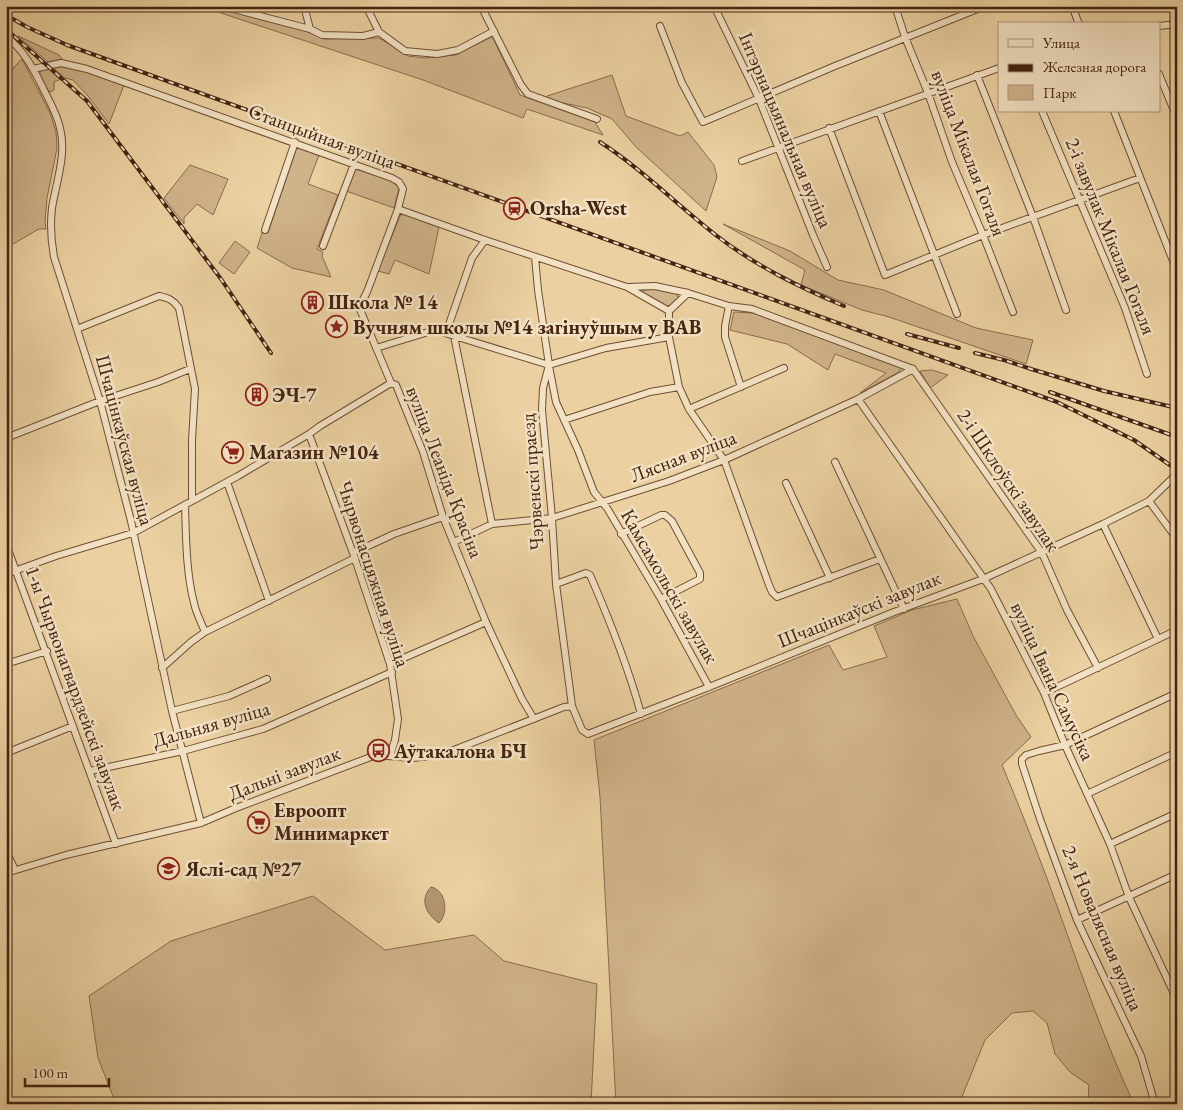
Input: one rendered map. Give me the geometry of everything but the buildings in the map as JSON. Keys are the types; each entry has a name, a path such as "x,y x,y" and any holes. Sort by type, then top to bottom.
{"street":[{"path":"304,6 310,29"},
{"path":"366,6 379,32 405,51 437,54 458,50 494,31"},
{"path":"481,6 521,86 528,94 597,119"},
{"name":"Інтэрнацыянальная вуліца","path":"714,6 759,99 813,235 828,267"},
{"name":"вуліца Мікалая Гогаля","path":"895,6 952,162 984,235 1013,312"},
{"path":"660,26 682,83 703,122 905,37 985,6"},
{"path":"1072,6 1078,22"},
{"path":"229,7 310,29 322,35 363,36 379,32"},
{"path":"1160,26 1177,24"},
{"path":"6,36 25,54 34,69"},
{"name":"Станцыйная вуліца","path":"34,69 61,63 73,65 295,142 392,178 399,182 403,189 398,208"},
{"path":"742,161 998,68"},
{"name":"Шчацінкаўская вуліца","path":"34,69 61,128 60,162 52,209 51,241 54,257 100,401 134,533 162,668 201,823"},
{"path":"977,75 1033,217 1066,310"},
{"path":"1160,76 1177,118"},
{"path":"879,111 957,314"},
{"name":"2-і завулак Мікалая Гогаля","path":"1042,112 1125,308 1146,374"},
{"path":"1114,112 1177,271"},
{"path":"829,128 885,275 984,235 1140,178"},
{"path":"265,230 295,142"},
{"path":"322,246 354,164"},
{"path":"398,208 485,240 627,287 669,312"},
{"name":"вуліца Леаніда Красіна","path":"398,208 367,292 359,307 391,383 396,385 423,452 443,516 486,622 522,699 534,719"},
{"path":"446,332 472,258 485,240"},
{"name":"Чэрвенскі праезд","path":"535,257 549,365 542,388 542,410 556,584 572,706"},
{"path":"627,287 654,286 688,293 729,306 752,309 913,369"},
{"path":"688,293 669,312 669,337 678,387 689,409 724,460 772,592 777,597 880,559"},
{"path":"77,329 159,296 174,301 179,308 195,389 192,440 192,501"},
{"path":"729,306 725,337 741,387"},
{"path":"376,348 435,330 549,365 606,348 669,337"},
{"path":"454,336 492,524"},
{"name":"Камсамольскі завулак","path":"549,365 556,402 578,450 594,492 607,508 661,599 709,687"},
{"path":"689,409 784,368"},
{"path":"6,438 100,401 158,382 190,369"},
{"name":"Лясная вуліца","path":"454,542 492,524 552,518 670,481 724,460 858,399 913,369"},
{"name":"2-і Шклоўскі завулак","path":"913,369 1042,552 1067,610 1098,668"},
{"path":"6,574 56,556 134,533 309,434 391,383"},
{"path":"564,420 650,392 678,387"},
{"name":"вуліца Івана Самусіка","path":"858,399 991,589 1044,693 1110,844 1128,897 1177,1000"},
{"name":"Чырвонасцяжная вуліца","path":"309,434 354,556 390,664 398,719 395,740 390,756"},
{"path":"835,462 904,609"},
{"name":"Шчацінкаўскі завулак","path":"572,706 582,730 588,734 641,714 983,579 1104,524 1149,501 1177,474"},
{"path":"226,482 270,601"},
{"path":"786,483 830,578"},
{"path":"1149,501 1177,539"},
{"path":"185,505 186,542 191,587 194,604 205,632"},
{"path":"621,534 661,515 665,514 672,521 700,573 700,579 661,599"},
{"path":"162,668 205,632 270,601 394,534 443,516"},
{"path":"1104,524 1158,639"},
{"name":"1-ы Чырвонагвардзейскі завулак","path":"6,544 47,651 116,844"},
{"path":"556,584 586,574 590,575 612,624 632,681 641,714"},
{"path":"390,664 486,622"},
{"path":"1044,693 1177,630"},
{"path":"6,664 47,651"},
{"name":"Дальняя вуліца","path":"90,771 183,751 263,729 392,672"},
{"path":"172,711 229,696 267,679"},
{"path":"1065,744 1177,693"},
{"name":"Дальні завулак","path":"6,873 201,823 361,760 376,756 412,758 441,755 564,707 572,706"},
{"path":"6,753 73,726"},
{"name":"2-я Новалясная вуліца","path":"1065,744 1026,755 1022,759 1022,764 1077,920 1140,1056 1155,1104"},
{"path":"1087,794 1177,752"},
{"path":"1110,844 1177,813"},
{"path":"6,851 15,870"},
{"path":"1077,920 1177,874"}],"green space":[{"path":"179,6 224,6 229,11 309,32 324,39 379,38 408,56 424,58 456,55 489,38 493,38 520,95 595,122 603,135 527,109 523,118 423,80 215,11"},
{"path":"18,36 59,55 62,59 48,62"},
{"path":"22,59 50,113 56,132 57,148 47,198 46,229 39,229 6,248 6,81 15,66"},
{"path":"65,66 124,85 109,124 73,80 65,78 53,68"},
{"path":"49,68 61,79 54,82 54,90 50,92 42,82 39,74 43,69"},
{"path":"612,75 626,116 680,136 688,132 714,165 717,177 706,211 636,147 612,119 587,108 549,100 547,96"},
{"path":"297,147 319,155 308,184 338,195 317,249 323,252 322,256 331,277 292,268 257,248 262,233 268,233"},
{"path":"190,165 228,179 213,215 197,204 184,218 184,224 164,198"},
{"path":"355,169 391,180 399,188 394,208 346,191"},
{"path":"403,214 439,227 429,274 395,260 389,274 378,271 400,216"},
{"path":"723,224 790,251 838,280 884,290 976,328 1033,340 1026,364 889,317 862,310 801,285 805,270"},
{"path":"235,241 250,252 234,274 219,263"},
{"path":"653,289 677,294 678,298 671,305 666,306 639,291"},
{"path":"734,312 753,313 901,367 899,372 860,393 886,373 835,354 828,370 787,344 730,330"},
{"path":"932,370 948,375 930,388 920,371"},
{"path":"957,599 973,636 1016,715 1031,737 1002,765 1040,860 1104,1034 1134,1104 1088,1104 1089,1085 1070,1072 1055,1054 1047,1023 1033,1011 1012,1013 985,1040 959,1104 616,1104 600,797 594,740 829,645 843,670 887,657 874,626 912,610"},
{"path":"313,896 385,950 474,935 504,961 597,984 591,1104 116,1104 98,1058 89,996 171,941"}],"shaded area":[{"path":"431,887 440,892 443,897 445,908 439,923 428,911 425,902 427,892"}],"railway":[{"path":"6,15 27,27 67,45 1057,402 1134,440 1177,470"},
{"path":"6,29 87,101 221,279 271,353"},
{"path":"600,142 645,175 732,247 778,275 844,306"},
{"path":"907,334 959,348"},
{"path":"975,353 1104,391 1177,408"},
{"path":"1050,392 1177,437"}],"place":[{"name":"Orsha-West","path":"514,208"},
{"name":"Школа № 14","path":"312,302"},
{"name":"Вучням школы №14 загінуўшым у ВАВ","path":"337,327"},
{"name":"ЭЧ-7","path":"256,395"},
{"name":"Магазин №104","path":"233,452"},
{"name":"Аўтакалона БЧ","path":"378,751"},
{"name":"Евроопт Минимаркет","path":"258,822"},
{"name":"Яслі-сад №27","path":"169,869"}]}
